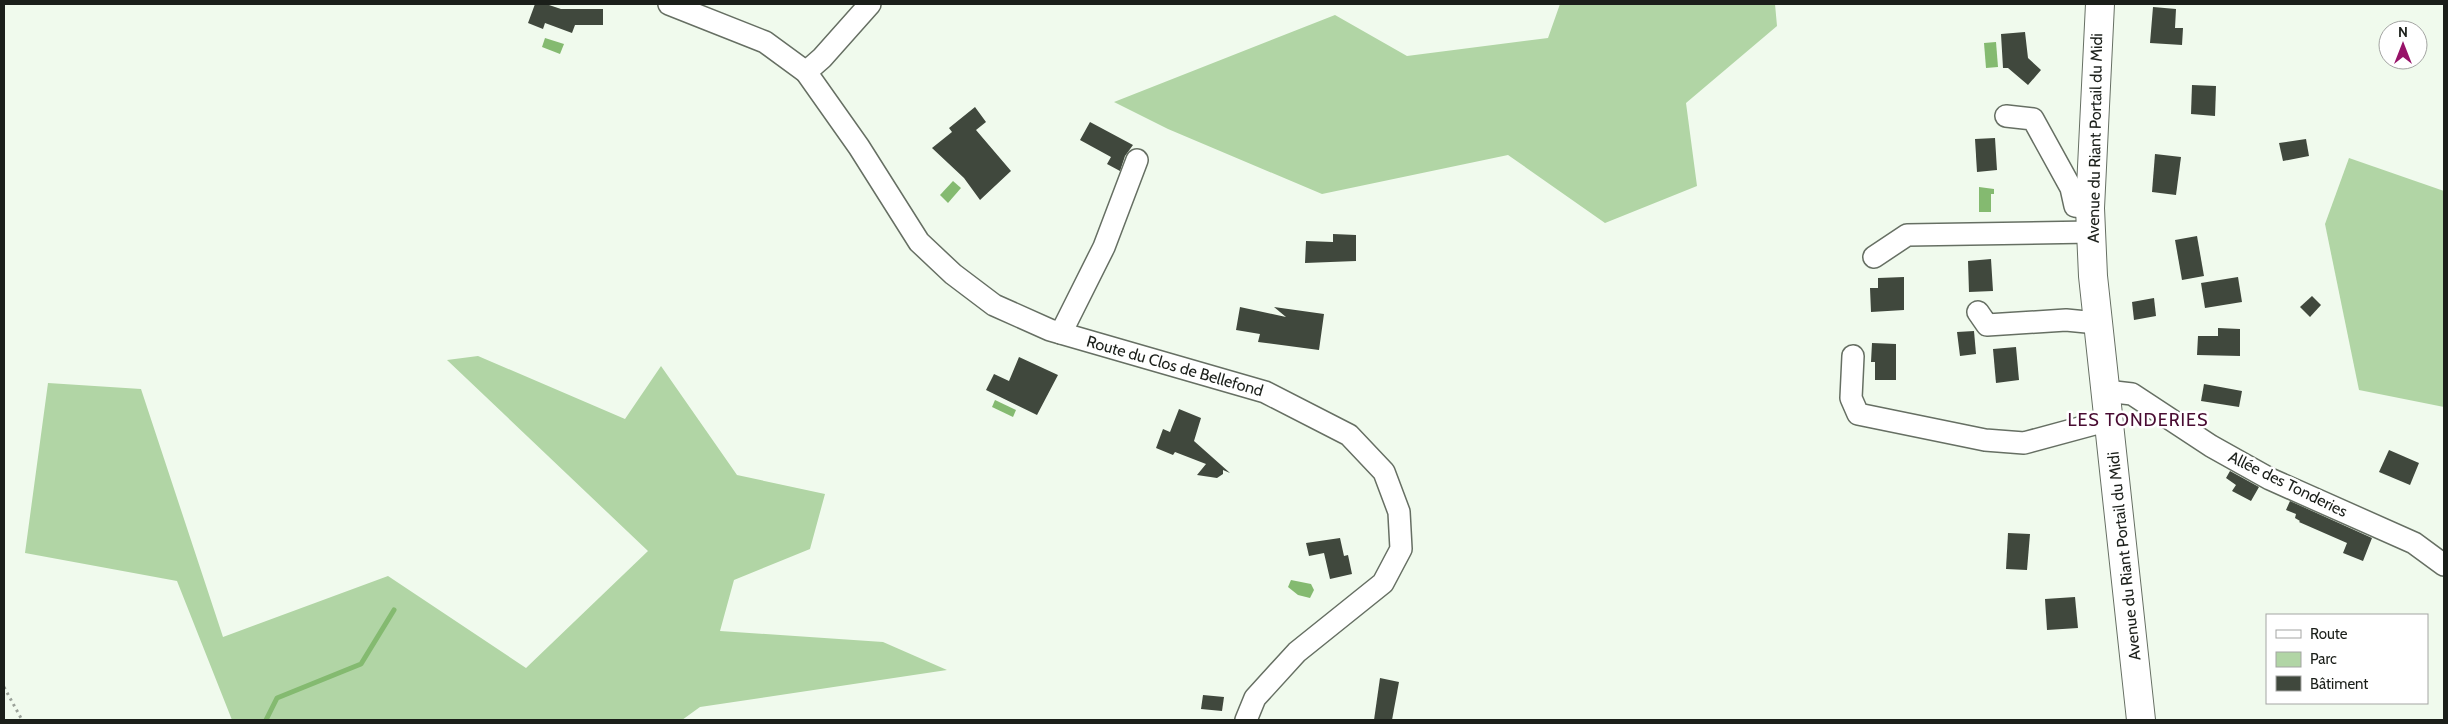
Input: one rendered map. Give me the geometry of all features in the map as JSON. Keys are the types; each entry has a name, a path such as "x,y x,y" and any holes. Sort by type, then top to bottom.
{"main road":[{"name":"Avenue du Riant Portail du Midi","path":"2100,4 2091,220 2097,322 2110,420 2141,720"}],"street":[{"name":"Route du Clos de Bellefond","path":"669,4 765,42 806,72 859,147 919,242 953,274 994,305 1061,333 1265,392 1349,435 1384,472 1399,512 1401,550 1383,583 1297,652 1255,698 1246,720"},
{"path":"806,72 822,58 870,4"},
{"path":"2006,116 2032,119 2071,188 2075,206 2091,220"},
{"path":"1061,333 1104,247 1137,160"},
{"path":"1874,257 1907,235 2091,220"},
{"path":"1978,312 1987,324 2066,320 2097,322"},
{"path":"1853,356 1851,398 1858,414 1985,440 2024,443 2110,420"},
{"name":"Allée des Tonderies","path":"2106,391 2132,394 2211,446 2270,479 2414,543 2444,565"}],"path":[{"path":"4,687 22,720"}],"green space":[{"path":"1560,4 1775,4 1777,26 1686,103 1697,186 1605,223 1508,155 1322,194 1168,129 1114,102 1335,15 1407,56 1548,38"},
{"path":"2349,158 2444,191 2444,407 2359,390 2325,224"},
{"path":"478,356 625,419 661,366 737,475 825,494 810,549 734,580 720,631 883,642 947,670 700,707 682,720 232,720 177,581 25,553 48,383 141,389 223,637 388,576 526,668 648,551 447,360"}],"shaded area":[{"path":"545,38 564,44 560,54 542,47"},
{"path":"1996,42 1998,67 1986,68 1984,43"},
{"path":"953,181 961,188 948,203 940,195"},
{"path":"1979,187 1994,189 1994,194 1991,194 1991,212 1979,212"},
{"path":"995,400 1016,410 1013,417 992,407"},
{"path":"1291,580 1311,584 1314,590 1310,598 1298,595 1288,587"}],"building":[{"path":"535,4 546,4 561,9 603,9 603,25 575,25 572,33 545,23 543,29 528,23"},
{"path":"2153,7 2176,9 2175,28 2183,28 2182,45 2150,43"},
{"path":"2025,32 2028,58 2041,70 2028,85 2008,68 2003,68 2001,34"},
{"path":"2192,85 2216,86 2215,116 2191,114"},
{"path":"975,107 986,122 976,130 1011,171 980,200 964,178 932,148 952,132 949,128"},
{"path":"1090,122 1133,145 1125,156 1120,171 1107,164 1111,157 1080,140"},
{"path":"1995,138 1997,170 1977,172 1975,139"},
{"path":"2306,139 2309,156 2283,161 2279,143"},
{"path":"2155,154 2181,157 2176,195 2152,192"},
{"path":"1333,234 1356,235 1356,261 1305,263 1306,241 1333,242"},
{"path":"2197,236 2204,276 2182,280 2175,240"},
{"path":"1991,259 1993,291 1969,292 1968,261"},
{"path":"1904,277 1904,310 1871,312 1870,288 1878,288 1878,278"},
{"path":"2238,277 2242,302 2205,308 2201,283"},
{"path":"2312,296 2321,305 2310,317 2300,307"},
{"path":"2154,298 2156,316 2134,320 2132,302"},
{"path":"1240,307 1286,317 1274,307 1324,314 1319,350 1258,342 1260,334 1236,330"},
{"path":"2218,328 2240,329 2240,356 2197,355 2198,336 2218,336"},
{"path":"1974,331 1976,354 1960,356 1957,332"},
{"path":"1872,343 1896,344 1896,380 1875,380 1875,362 1871,362"},
{"path":"2016,347 2019,380 1996,383 1993,349"},
{"path":"1019,357 1058,375 1037,415 986,390 994,374 1009,381"},
{"path":"2204,384 2242,391 2239,407 2201,401"},
{"path":"1179,409 1201,418 1194,441 1230,473 1223,470 1223,474 1217,478 1197,475 1206,464 1175,452 1173,455 1156,448 1163,429 1170,432"},
{"path":"2389,450 2419,463 2410,485 2379,472"},
{"path":"2230,471 2259,487 2251,501 2232,491 2236,485 2226,478"},
{"path":"2290,501 2372,538 2363,561 2343,553 2347,543 2299,522 2295,518 2296,514 2286,510"},
{"path":"2008,533 2030,534 2027,570 2006,569"},
{"path":"1340,538 1344,556 1348,555 1352,574 1330,579 1324,553 1309,556 1306,543"},
{"path":"2075,597 2078,628 2047,630 2045,599"},
{"path":"1380,678 1399,682 1392,720 1374,720"},
{"path":"1203,695 1224,697 1222,711 1201,709"}],"waterway":[{"path":"266,720 277,698 361,664 394,610"}],"district":[{"name":"LES TONDERIES","path":"2138,420"}]}
